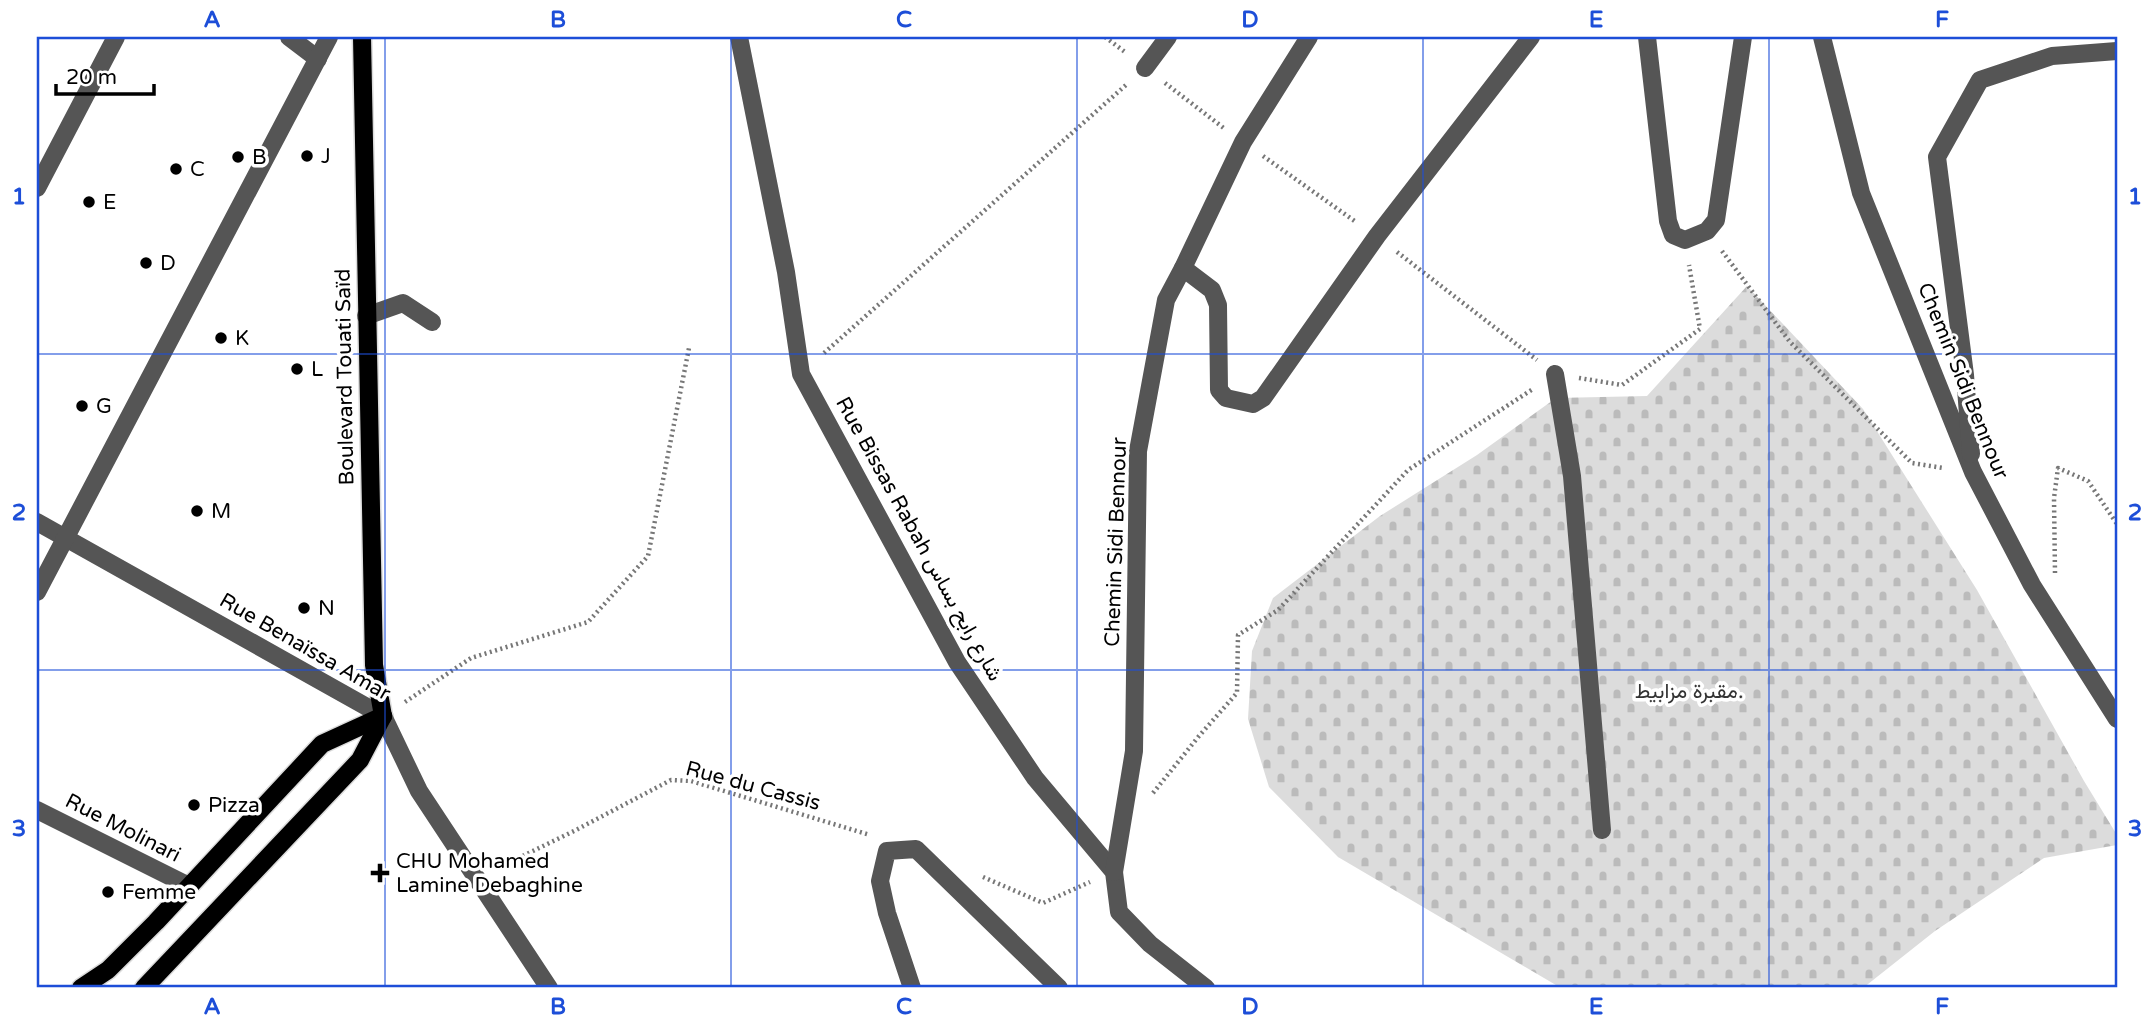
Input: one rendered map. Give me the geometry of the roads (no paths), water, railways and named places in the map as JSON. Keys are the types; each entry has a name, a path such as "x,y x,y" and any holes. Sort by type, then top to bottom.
{"main road":[{"name":"Boulevard Touati Saïd","path":"362,37 374,665 383,716"},
{"path":"81,988 108,970 322,744 383,716"},
{"path":"144,988 360,760 383,716"}],"street":[{"path":"37,188 116,37"},
{"path":"289,37 317,59"},
{"path":"37,592 329,37"},
{"name":"Rue Bissas Rabah شارع رابح بساس","path":"739,37 786,272 801,374 957,662 1035,778 1114,872"},
{"path":"1145,68 1168,37"},
{"name":"Chemin Sidi Bennour","path":"1114,872 1133,751 1138,451 1166,300 1243,142 1309,37"},
{"path":"1183,268 1212,290 1218,305 1219,390 1226,398 1253,404 1263,398 1377,236 1531,37"},
{"path":"1647,37 1668,221 1673,234 1685,240 1707,231 1716,220 1743,37"},
{"name":"Chemin Sidi Bennour","path":"1822,37 1861,193 1973,472 2032,585 2117,719"},
{"path":"1973,472 1965,376 1937,157 1980,80 2052,56 2117,51"},
{"path":"366,316 403,303 432,322"},
{"path":"1555,374 1572,476 1602,830"},
{"name":"Rue Benaïssa Amar","path":"37,522 383,716 419,791 549,988"},
{"name":"Rue Molinari","path":"37,810 189,886"},
{"path":"912,988 887,913 880,881 887,851 916,849 1059,988"},
{"path":"1114,872 1119,912 1150,944 1206,988"}],"place":[{"name":"J","path":"307,156"},
{"name":"B","path":"238,157"},
{"name":"C","path":"176,169"},
{"name":"E","path":"89,202"},
{"name":"D","path":"146,263"},
{"name":"K","path":"221,338"},
{"name":"L","path":"297,369"},
{"name":"G","path":"82,406"},
{"name":"M","path":"197,511"},
{"name":"N","path":"304,608"},
{"name":"Pizza","path":"194,805"},
{"name":"CHU Mohamed Lamine Debaghine","path":"380,873"},
{"name":"Femme","path":"108,892"}],"park label":[{"name":"مقبرة مزابيط.","path":"1689,691"}]}
